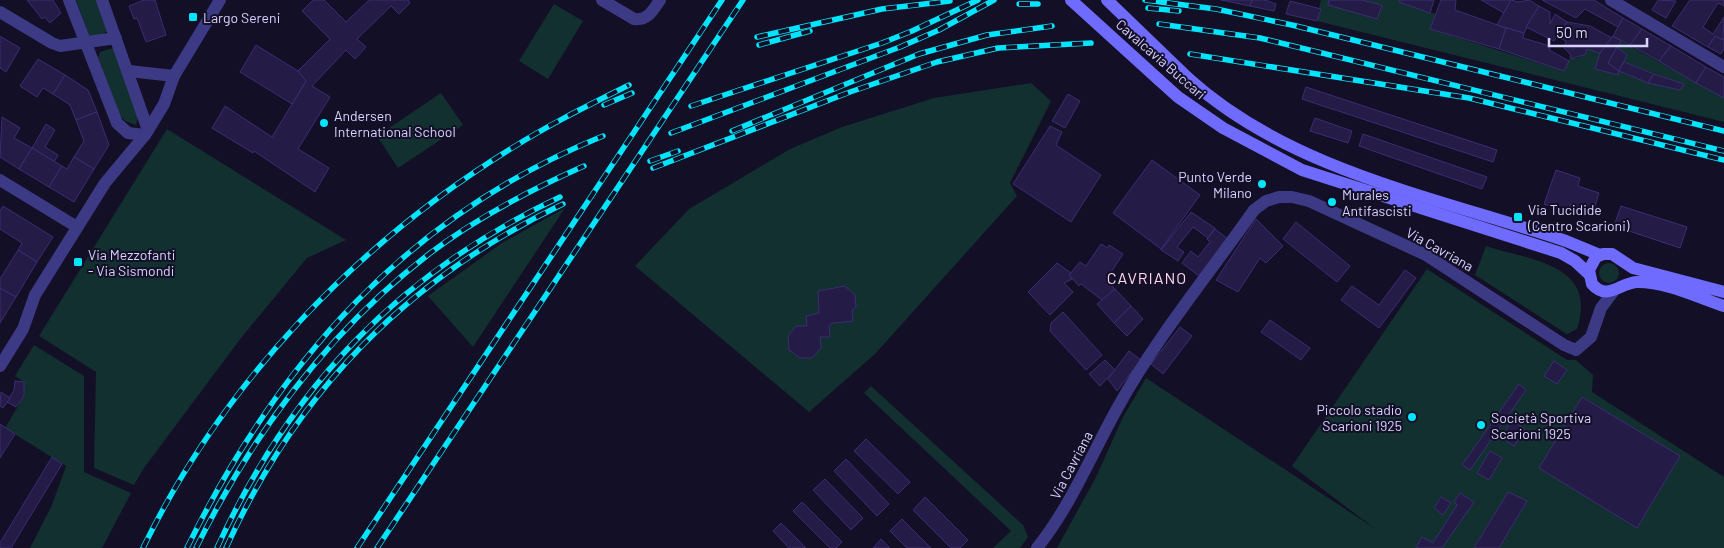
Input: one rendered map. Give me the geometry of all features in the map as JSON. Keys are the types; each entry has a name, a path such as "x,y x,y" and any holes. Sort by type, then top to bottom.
{"street":[{"path":"68,0 113,117 120,128 136,136 147,132"},
{"path":"102,0 128,71 147,132"},
{"path":"2,358 24,326 33,300 108,178 126,160 147,132 164,104 174,76 220,0"},
{"path":"602,0 634,19 645,18 660,0"},
{"name":"Cavalcavia Buccari","path":"1071,0 1178,97 1223,128 1302,170 1460,214"},
{"name":"Cavalcavia Buccari","path":"1107,0 1189,79 1242,119 1304,154 1460,214"},
{"path":"1611,0 1724,67"},
{"path":"0,12 52,43 70,46 84,42 116,38"},
{"path":"128,71 174,76"},
{"path":"0,180 78,227"},
{"name":"Via Cavriana","path":"1037,548 1067,506 1118,406 1154,350 1254,210 1266,201 1287,196 1309,201 1426,255 1564,345 1576,350 1591,337 1601,308 1618,288"},
{"path":"1460,214 1558,238 1600,255 1614,254 1625,263 1638,269 1724,292"},
{"path":"1460,214 1561,253 1575,261 1589,274 1596,288 1601,308"},
{"path":"1589,274 1592,263 1600,255"},
{"path":"1618,288 1628,276 1625,263"},
{"path":"1596,288 1605,292 1632,282 1647,283 1724,306"}],"green space":[{"path":"76,0 97,0 108,31 95,38 89,35"},
{"path":"1321,0 1400,0 1435,14 1430,29 1564,71 1570,57 1574,59 1585,55 1587,49 1600,53 1596,69 1617,75 1619,71 1648,83 1680,90 1683,84 1624,62 1627,55 1617,47 1621,41 1724,98 1724,122 1317,21 1321,10 1319,8"},
{"path":"554,4 583,21 548,79 519,61"},
{"path":"113,48 138,117 136,125 125,121 119,114 98,58 100,52"},
{"path":"1031,83 1051,101 1010,183 1017,196 875,354 809,412 635,266 689,209 790,149 842,127 934,98"},
{"path":"441,93 463,125 398,168 377,136"},
{"path":"167,129 346,240 307,258 241,338 144,468 134,485 94,468 96,372 39,336"},
{"path":"565,208 473,347 428,296 502,243"},
{"path":"1486,246 1541,262 1557,269 1570,278 1578,291 1581,307 1577,329 1567,334 1475,275"},
{"path":"1609,263 1616,266 1619,273 1616,280 1609,283 1602,280 1599,273 1602,266"},
{"name":"Società Sportiva Scarioni 1925","path":"1427,269 1567,360 1576,360 1593,375 1592,392 1724,477 1724,548 1057,548 1096,477 1123,417 1146,378 1374,528 1292,466"},
{"path":"34,345 84,376 84,472 131,493 102,548 30,548 52,505 66,466 5,428 24,396 24,382 15,376"},
{"path":"871,386 1023,525 1028,537 1020,548 993,548 1011,531 864,393"}],"building":[{"path":"27,0 53,0 61,13 50,23 45,17 42,19"},
{"path":"144,0 155,0 166,35 146,42 137,18 134,19 129,6"},
{"path":"313,0 324,0 346,22 369,0 408,0 410,3 399,14 391,6 357,39 366,47 355,59 346,50 312,86 330,97 298,149 329,168 315,192 254,151 253,153 212,128 225,106 272,137 306,81 297,72 330,39 302,11"},
{"path":"1221,0 1252,0 1250,6"},
{"path":"1252,0 1265,0 1276,4 1274,11 1250,6"},
{"path":"1329,0 1362,0 1382,5 1377,19 1328,5"},
{"path":"1400,0 1434,0 1430,13 1399,2"},
{"path":"1441,0 1456,0 1455,10 1506,28 1499,49 1430,29"},
{"path":"1481,0 1511,0 1504,13"},
{"path":"1511,0 1518,2 1529,0 1539,6 1524,33 1497,25"},
{"path":"1542,0 1594,0 1623,18 1618,27 1585,9 1576,18"},
{"path":"1658,0 1676,1 1666,18 1652,10"},
{"path":"1690,0 1724,0 1724,6 1718,3 1703,27 1713,34 1724,17 1723,40 1715,36 1708,47 1672,26"},
{"path":"1290,1 1321,9 1317,21 1286,14"},
{"path":"1539,6 1550,12 1550,24 1555,14 1567,22 1554,41 1526,27"},
{"path":"1623,18 1642,29 1630,45 1613,36"},
{"path":"1567,22 1590,26 1612,38 1600,53 1587,49 1585,55 1575,57 1574,59 1570,57 1571,55 1564,48 1566,41 1557,37"},
{"path":"1506,28 1524,33 1523,38 1550,46 1549,50 1569,61 1564,71 1499,49"},
{"path":"1642,29 1671,46 1659,61 1630,45"},
{"path":"0,36 20,48 6,72 0,68"},
{"path":"1613,36 1621,41 1608,63 1619,71 1618,75 1595,69 1600,53"},
{"path":"1715,36 1723,40 1724,38 1724,48 1721,54 1708,47"},
{"path":"256,45 298,71 306,81 292,104 240,72"},
{"path":"1671,46 1706,67 1696,83 1659,61"},
{"path":"1617,47 1627,55 1619,71 1608,63"},
{"path":"38,59 65,75 53,94 43,88 37,97 20,86"},
{"path":"1624,62 1654,74 1648,83 1619,71"},
{"path":"1706,67 1724,77 1724,98 1696,83"},
{"path":"1654,74 1684,84 1680,90 1648,83"},
{"path":"65,75 88,90 97,112 76,120 70,105 53,94"},
{"path":"1306,87 1497,150 1493,162 1302,99"},
{"path":"1068,94 1080,101 1065,128 1052,121"},
{"path":"97,112 109,145 94,169 74,157 84,141 76,120"},
{"path":"2,117 20,128 14,138 32,148 19,169 0,157"},
{"path":"1315,118 1352,131 1348,143 1310,131"},
{"path":"46,124 55,130 45,147 58,155 54,162 32,148"},
{"path":"1050,126 1062,132 1056,145 1101,175 1071,222 1013,184"},
{"path":"1363,134 1487,177 1482,189 1359,146"},
{"path":"32,148 62,166 49,187 19,169"},
{"path":"74,157 94,169 74,202 49,187 62,166 67,169"},
{"path":"1152,160 1200,195 1161,249 1113,213"},
{"path":"1556,170 1580,178 1578,186 1599,193 1592,216 1575,211 1577,207 1571,204 1568,212 1544,204"},
{"path":"3,206 53,237 37,262 18,250 22,243 0,229 0,211"},
{"path":"1621,206 1687,227 1680,248 1614,226"},
{"path":"1191,212 1215,228 1208,238 1193,227 1177,247 1184,252 1178,261 1161,250"},
{"path":"1256,219 1283,246 1266,263 1260,258 1238,292 1216,280"},
{"path":"1296,222 1350,266 1337,282 1283,239"},
{"path":"1215,229 1228,239 1199,276 1182,263 1191,251 1198,257 1210,242 1207,239"},
{"path":"1101,244 1108,248 1109,245 1123,254 1106,280 1115,289 1102,300 1081,284 1079,286 1069,275 1080,262 1086,266"},
{"path":"18,250 37,262 16,297 0,288 0,279"},
{"path":"1057,263 1071,273 1069,275 1072,279 1064,283 1073,292 1050,315 1028,292"},
{"path":"1405,270 1416,278 1379,328 1341,300 1352,286 1379,305"},
{"path":"845,286 855,295 856,307 852,311 853,321 832,323 829,326 830,337 820,337 821,348 812,358 800,358 789,350 788,336 796,326 807,326 806,316 819,313 818,291"},
{"path":"0,288 16,297 0,323"},
{"path":"1115,289 1131,306 1114,323 1097,304"},
{"path":"1131,306 1143,319 1127,336 1114,323"},
{"path":"1063,312 1102,355 1086,370 1050,331 1051,323"},
{"path":"1270,320 1310,348 1301,360 1261,332"},
{"path":"1180,327 1192,336 1163,374 1151,364"},
{"path":"1129,351 1141,360 1117,391 1108,379"},
{"path":"1105,360 1115,370 1100,386 1089,374"},
{"path":"1554,361 1567,370 1557,384 1544,376"},
{"path":"15,381 24,382 24,396 16,407 7,402 14,390"},
{"path":"1519,384 1526,390 1470,470 1462,465"},
{"path":"1,392 10,398 3,408 0,406"},
{"path":"1582,397 1680,456 1637,528 1539,468"},
{"path":"1512,421 1525,429 1514,446 1501,437"},
{"path":"0,424 15,434 0,458"},
{"path":"866,439 910,482 898,494 854,451"},
{"path":"1490,451 1502,458 1489,480 1477,473"},
{"path":"52,457 62,464 11,548 0,548 0,543"},
{"path":"846,459 889,504 877,516 834,471"},
{"path":"825,479 863,518 851,530 813,490"},
{"path":"1508,492 1527,501 1499,548 1474,548"},
{"path":"1460,493 1474,502 1442,548 1416,548 1422,537 1433,543 1457,505 1454,502"},
{"path":"925,497 968,540 960,548 951,548 913,510"},
{"path":"1441,497 1451,503 1443,515 1434,508"},
{"path":"802,502 842,542 836,548 830,548 793,511"},
{"path":"902,519 931,548 907,548 890,531"},
{"path":"781,523 806,548 789,548 773,531"},
{"path":"881,539 890,548 873,548"}],"railway":[{"path":"357,548 722,0"},
{"path":"377,548 743,0"},
{"path":"691,106 882,43 978,0"},
{"path":"671,133 900,47 939,30 994,0"},
{"path":"1145,0 1216,9 1292,25 1724,131"},
{"path":"757,37 882,9 950,1"},
{"path":"1019,4 1038,4"},
{"path":"1148,8 1179,11"},
{"path":"1159,24 1260,38 1724,151"},
{"path":"732,131 919,54 987,35 1052,26"},
{"path":"759,45 810,31"},
{"path":"653,168 850,92 937,62 998,48 1091,43"},
{"path":"1190,54 1469,98 1724,160"},
{"path":"143,548 175,487 213,429 254,374 299,322 348,273 400,227 455,186 541,131 629,85"},
{"path":"604,105 632,93"},
{"path":"187,548 223,480 263,416 307,357 356,302 410,252 469,208 533,169 603,136"},
{"path":"650,161 678,151"},
{"path":"196,548 242,465 268,426 326,351 358,317 429,254 465,228 524,195 584,166"},
{"path":"217,548 246,490 279,436 316,386 356,340 400,299 449,261 502,227 560,197"},
{"path":"226,548 255,491 287,438 323,390 363,345 407,304 455,267 507,234 563,204"}],"place":[{"name":"Largo Sereni","path":"193,17"},
{"name":"Andersen International School","path":"324,123"},
{"name":"Punto Verde Milano","path":"1262,184"},
{"name":"Murales Antifascisti","path":"1332,202"},
{"name":"Via Tucidide (Centro Scarioni)","path":"1518,217"},
{"name":"Via Mezzofanti - Via Sismondi","path":"78,262"},
{"name":"Piccolo stadio Scarioni 1925","path":"1412,417"},
{"name":"Società Sportiva Scarioni 1925","path":"1481,425"}],"district":[{"name":"CAVRIANO","path":"1147,277"}]}
